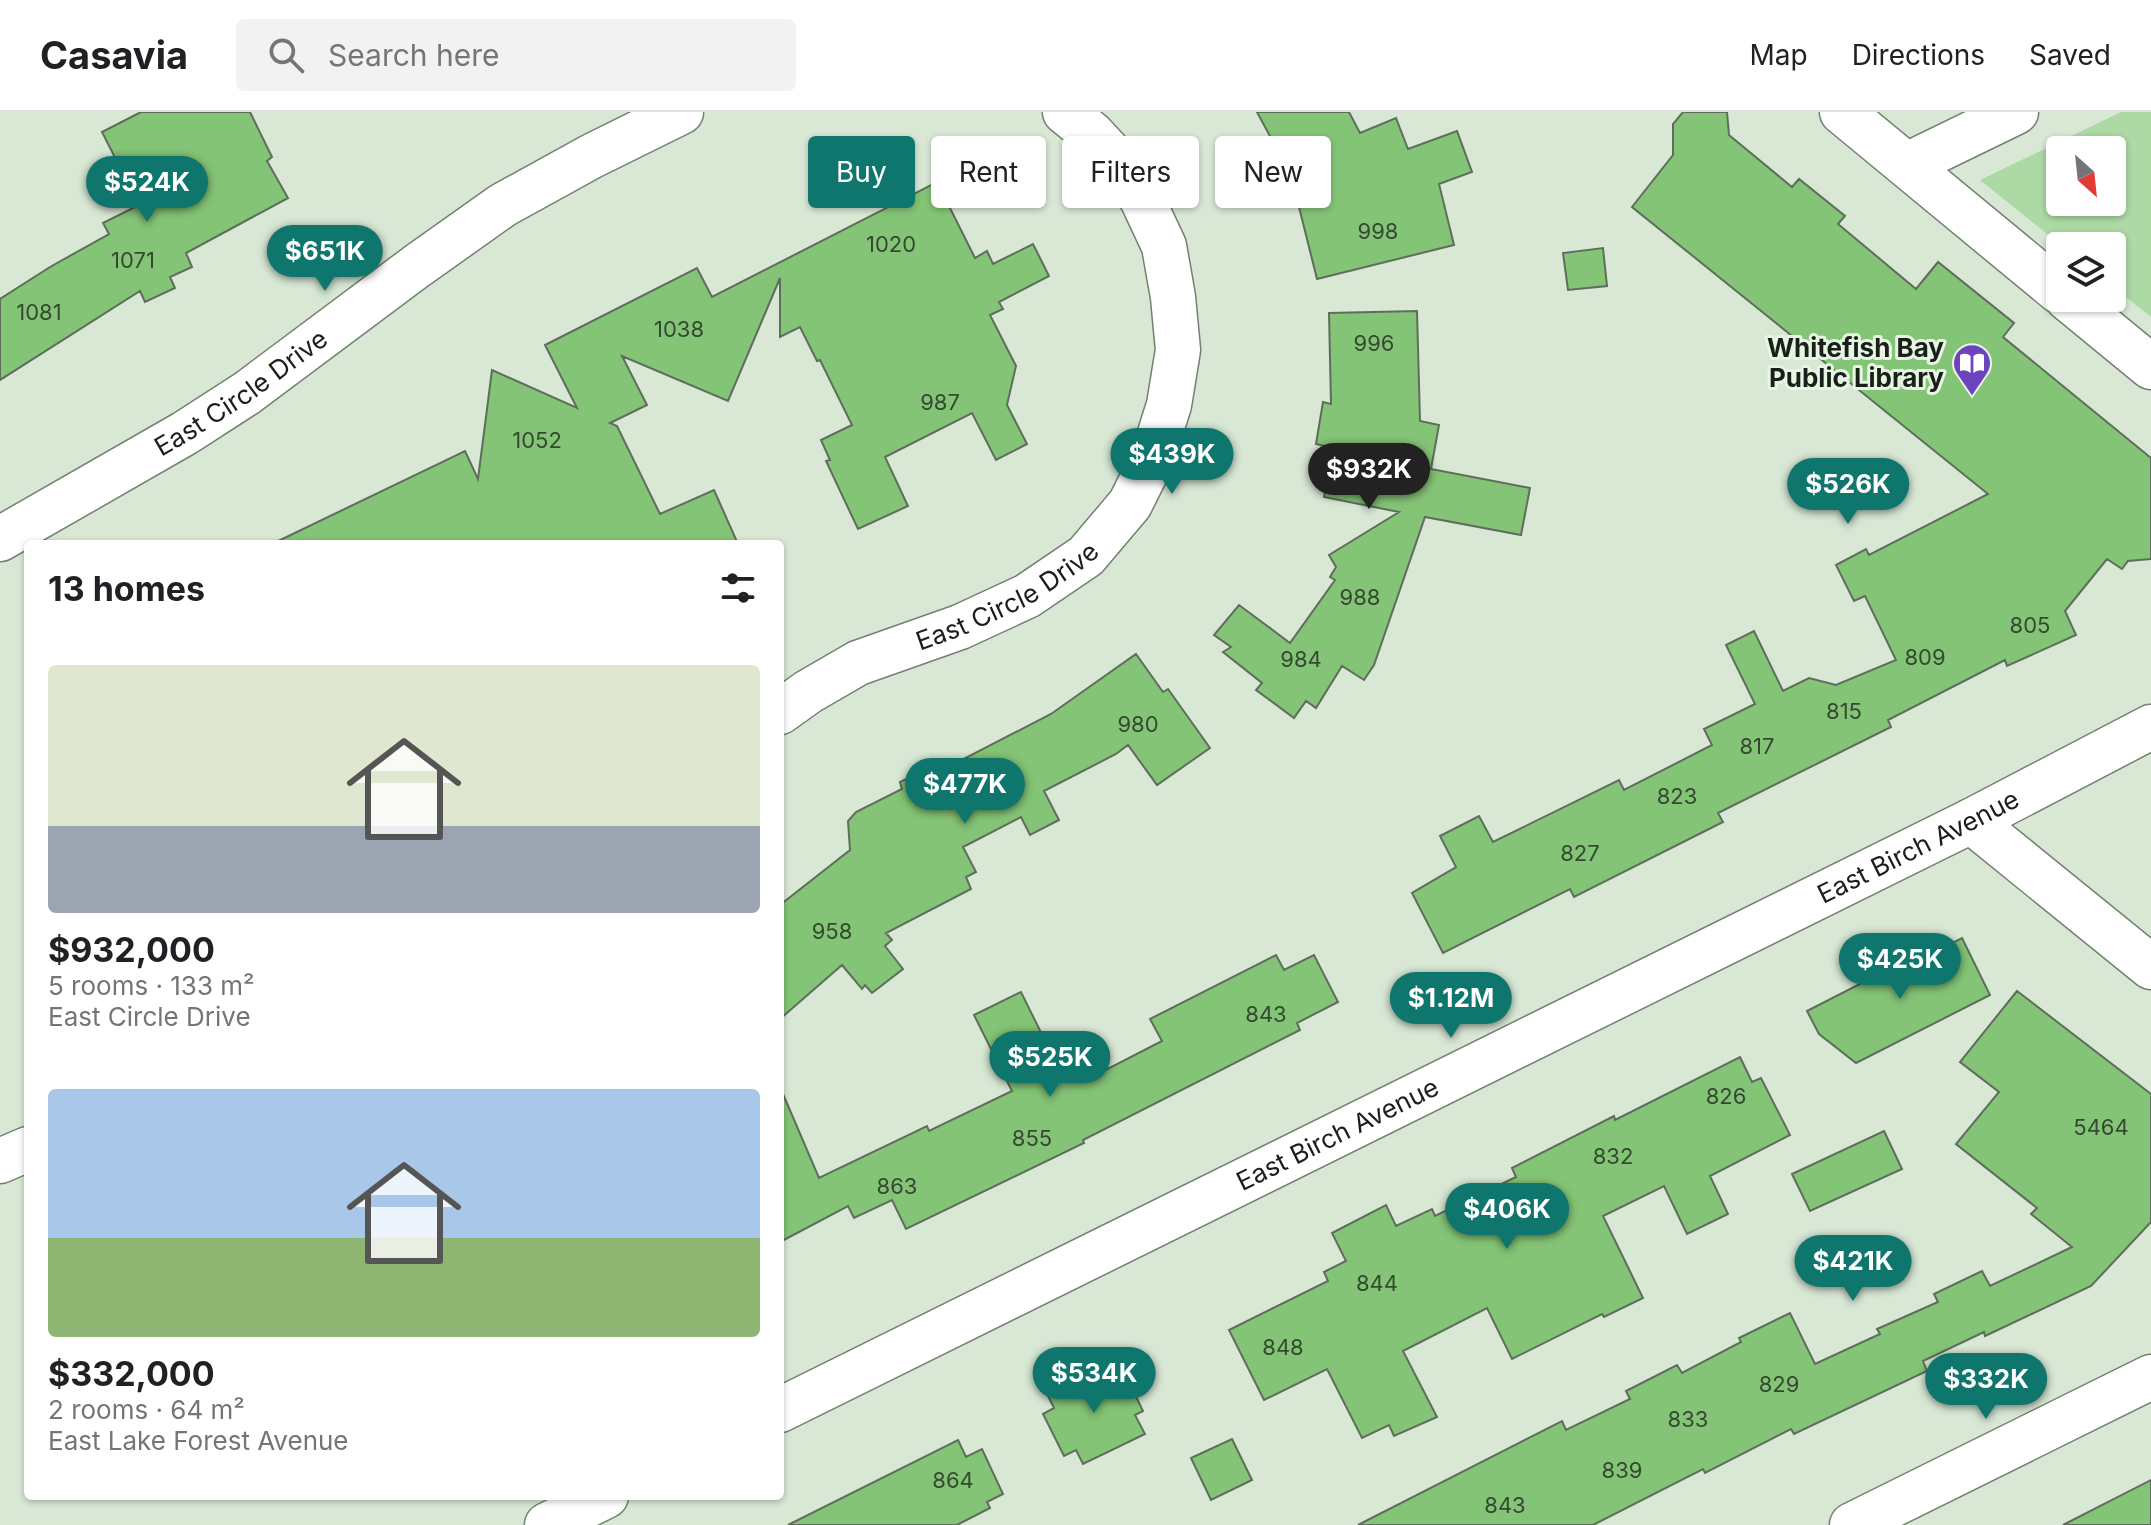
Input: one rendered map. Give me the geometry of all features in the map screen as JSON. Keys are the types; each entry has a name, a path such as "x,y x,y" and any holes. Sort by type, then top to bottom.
{"street":[{"name":"East Circle Drive","path":"0,539 185,433 247,393 503,205 681,112"},
{"name":"East Circle Drive","path":"784,709 858,663 960,627 1027,596 1086,556 1130,504 1151,462 1169,405 1178,350 1164,246 1142,199 1118,162 1092,134 1065,112"},
{"path":"1842,112 2046,280"},
{"path":"1907,165 2016,112"},
{"path":"2084,312 2151,367"},
{"name":"East Birch Avenue","path":"784,1408 1971,821 2151,727"},
{"path":"1971,821 2151,967"},
{"path":"0,1161 24,1151"},
{"path":"1852,1525 2151,1377"},
{"path":"547,1525 598,1500"}],"green space":[{"path":"2121,112 2151,112 2151,317 2126,297 2126,232 2046,233 1980,180 2046,148 2046,216 2126,216 2126,136 2071,136"}],"building":[{"path":"141,112 250,112 272,157 267,161 288,198 186,253 192,267 170,277 175,288 145,302 140,291 0,380 0,299 109,234 103,223 139,205 102,132"},
{"path":"1257,112 1349,112 1360,133 1396,118 1408,149 1457,131 1472,172 1439,184 1454,245 1317,279 1299,208 1331,208 1331,136 1270,136"},
{"path":"1683,112 1727,112 1729,135 1792,187 1799,179 1845,216 1838,224 1916,289 1938,262 2014,323 2003,337 2151,458 2151,559 2128,561 2122,569 2107,559 2065,611 2076,635 2007,666 2005,660 1888,720 1891,727 1718,813 1723,822 1574,897 1570,889 1443,953 1412,893 1456,867 1440,836 1479,816 1493,842 1619,780 1624,790 1712,745 1704,729 1755,704 1726,645 1754,631 1783,691 1809,678 1836,685 1896,660 1865,596 1854,601 1836,565 1866,549 1869,555 1988,494 1632,207 1673,155 1673,124"},
{"path":"931,185 931,208 950,208 975,258 987,251 993,264 1033,244 1049,276 999,302 1003,309 990,315 1016,366 1007,405 1027,444 996,460 972,413 885,457 908,506 858,529 826,461 830,460 821,440 852,425 800,327 780,337 780,278 728,401 622,356 647,405 610,423 617,426 660,514 714,490 736,540 280,540 465,451 478,479 492,370 577,408 545,345 697,268 712,297 886,208 915,208 915,193"},
{"path":"1603,248 1607,286 1568,290 1563,253"},
{"path":"1417,311 1420,421 1439,425 1431,469 1530,488 1521,535 1425,517 1374,665 1364,680 1342,666 1316,708 1306,701 1294,718 1256,690 1262,683 1223,652 1231,647 1214,635 1239,605 1290,643 1335,580 1330,577 1336,567 1329,555 1399,512 1324,497 1333,448 1316,444 1323,402 1331,404 1329,313"},
{"path":"1136,654 1163,692 1168,689 1210,748 1157,785 1128,745 1044,791 1059,820 1030,835 1021,817 963,847 976,872 966,877 971,889 886,933 892,940 885,946 903,969 872,993 865,985 862,989 842,965 784,1016 784,902 850,850 848,821 856,812 902,789 900,782 946,759 950,766 1051,714"},
{"path":"1962,938 1990,995 1856,1063 1819,1034 1807,1011 1934,946 1937,951"},
{"path":"1276,955 1284,970 1314,955 1338,1002 1297,1023 1300,1030 1083,1140 1084,1143 906,1229 892,1200 854,1218 848,1206 784,1240 784,1096 819,1178 927,1126 929,1131 1012,1091 974,1015 1021,992 1057,1065 1086,1050 1098,1074 1162,1041 1150,1019"},
{"path":"2017,991 2151,1094 2151,1222 2091,1286 1985,1336 1984,1332 1923,1361 1927,1371 1794,1434 1791,1429 1705,1473 1703,1469 1593,1525 1358,1525 1562,1421 1566,1430 1630,1399 1626,1391 1677,1365 1682,1373 1741,1342 1739,1338 1790,1313 1815,1364 1880,1334 1877,1329 1938,1302 1934,1294 1982,1271 1990,1286 2072,1247 2031,1214 2037,1208 1956,1144 1999,1092 1960,1062"},
{"path":"1740,1057 1752,1082 1761,1078 1790,1135 1710,1176 1728,1214 1687,1234 1664,1186 1603,1216 1643,1298 1604,1317 1602,1314 1512,1359 1487,1308 1403,1351 1437,1417 1394,1436 1389,1425 1362,1438 1327,1369 1264,1400 1229,1330 1328,1281 1324,1272 1346,1261 1332,1233 1386,1205 1396,1226 1432,1209 1435,1216 1516,1177 1512,1168"},
{"path":"1884,1131 1902,1169 1810,1211 1792,1174"},
{"path":"1110,1364 1120,1385 1129,1382 1143,1411 1135,1415 1145,1434 1083,1464 1076,1450 1064,1456 1043,1414 1054,1408 1047,1394"},
{"path":"1232,1439 1252,1480 1211,1500 1191,1458"},
{"path":"958,1440 966,1457 982,1449 1003,1494 987,1502 990,1508 957,1525 788,1525"},
{"path":"2151,1480 2151,1525 2063,1525"}],"place":[{"name":"Whitefish Bay Public Library","path":"1972,397"}]}
